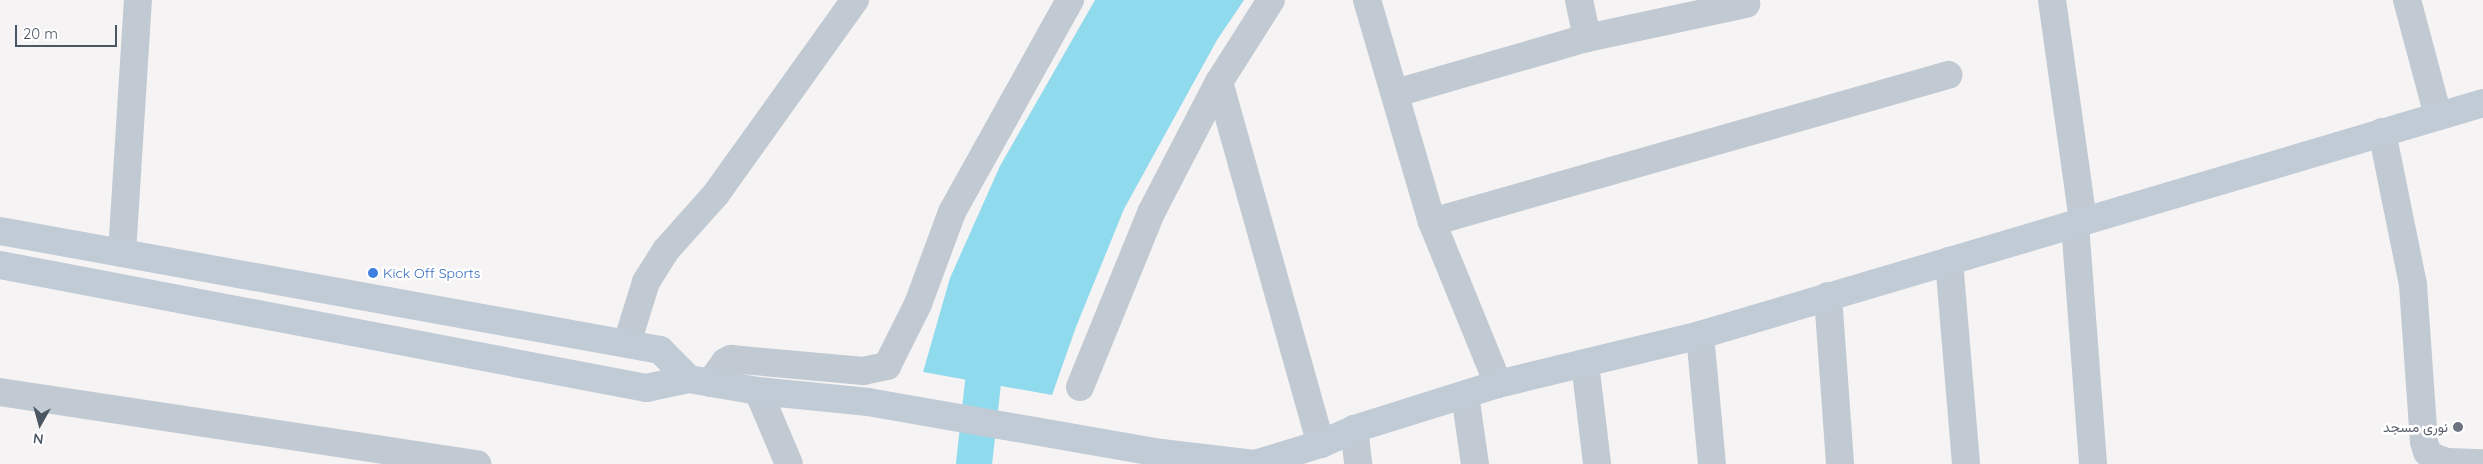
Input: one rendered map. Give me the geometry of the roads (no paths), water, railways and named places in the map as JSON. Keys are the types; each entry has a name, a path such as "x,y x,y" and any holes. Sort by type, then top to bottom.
{"street":[{"path":"122,252 138,0"},
{"path":"627,343 646,282 666,250 716,194 855,0"},
{"path":"699,381 731,359 863,371 887,366 918,304 952,212 1070,0"},
{"path":"1080,388 1152,211 1219,82 1271,0"},
{"path":"1368,0 1432,222 1498,384"},
{"path":"1579,0 1587,38"},
{"path":"2052,0 2079,222 2093,464"},
{"path":"2407,0 2438,116"},
{"path":"1396,93 1587,38 1746,4"},
{"path":"1432,222 1948,75"},
{"path":"1219,82 1321,444"},
{"path":"0,265 646,388 699,381 758,391 868,402 1161,453 1254,464 1321,444 1354,429 1498,384 1700,335 2483,102"},
{"path":"2382,132 2413,285 2424,442 2428,452 2435,458 2447,462 2483,463"},
{"path":"0,231 660,350 699,381"},
{"path":"1949,261 1966,464"},
{"path":"1828,296 1840,464"},
{"path":"1700,335 1712,464"},
{"path":"1585,363 1597,464"},
{"path":"758,391 790,464"},
{"path":"0,392 478,464"},
{"path":"1465,395 1475,464"},
{"path":"1354,429 1358,464"}],"water":[{"path":"1095,0 1244,0 1217,40 1124,209 1076,327 1052,395 923,372 950,278 1000,166"}],"waterway":[{"path":"974,464 983,383"}],"place":[{"name":"Kick Off Sports","path":"373,273"},
{"name":"نوری مسجد","path":"2458,427"}]}
